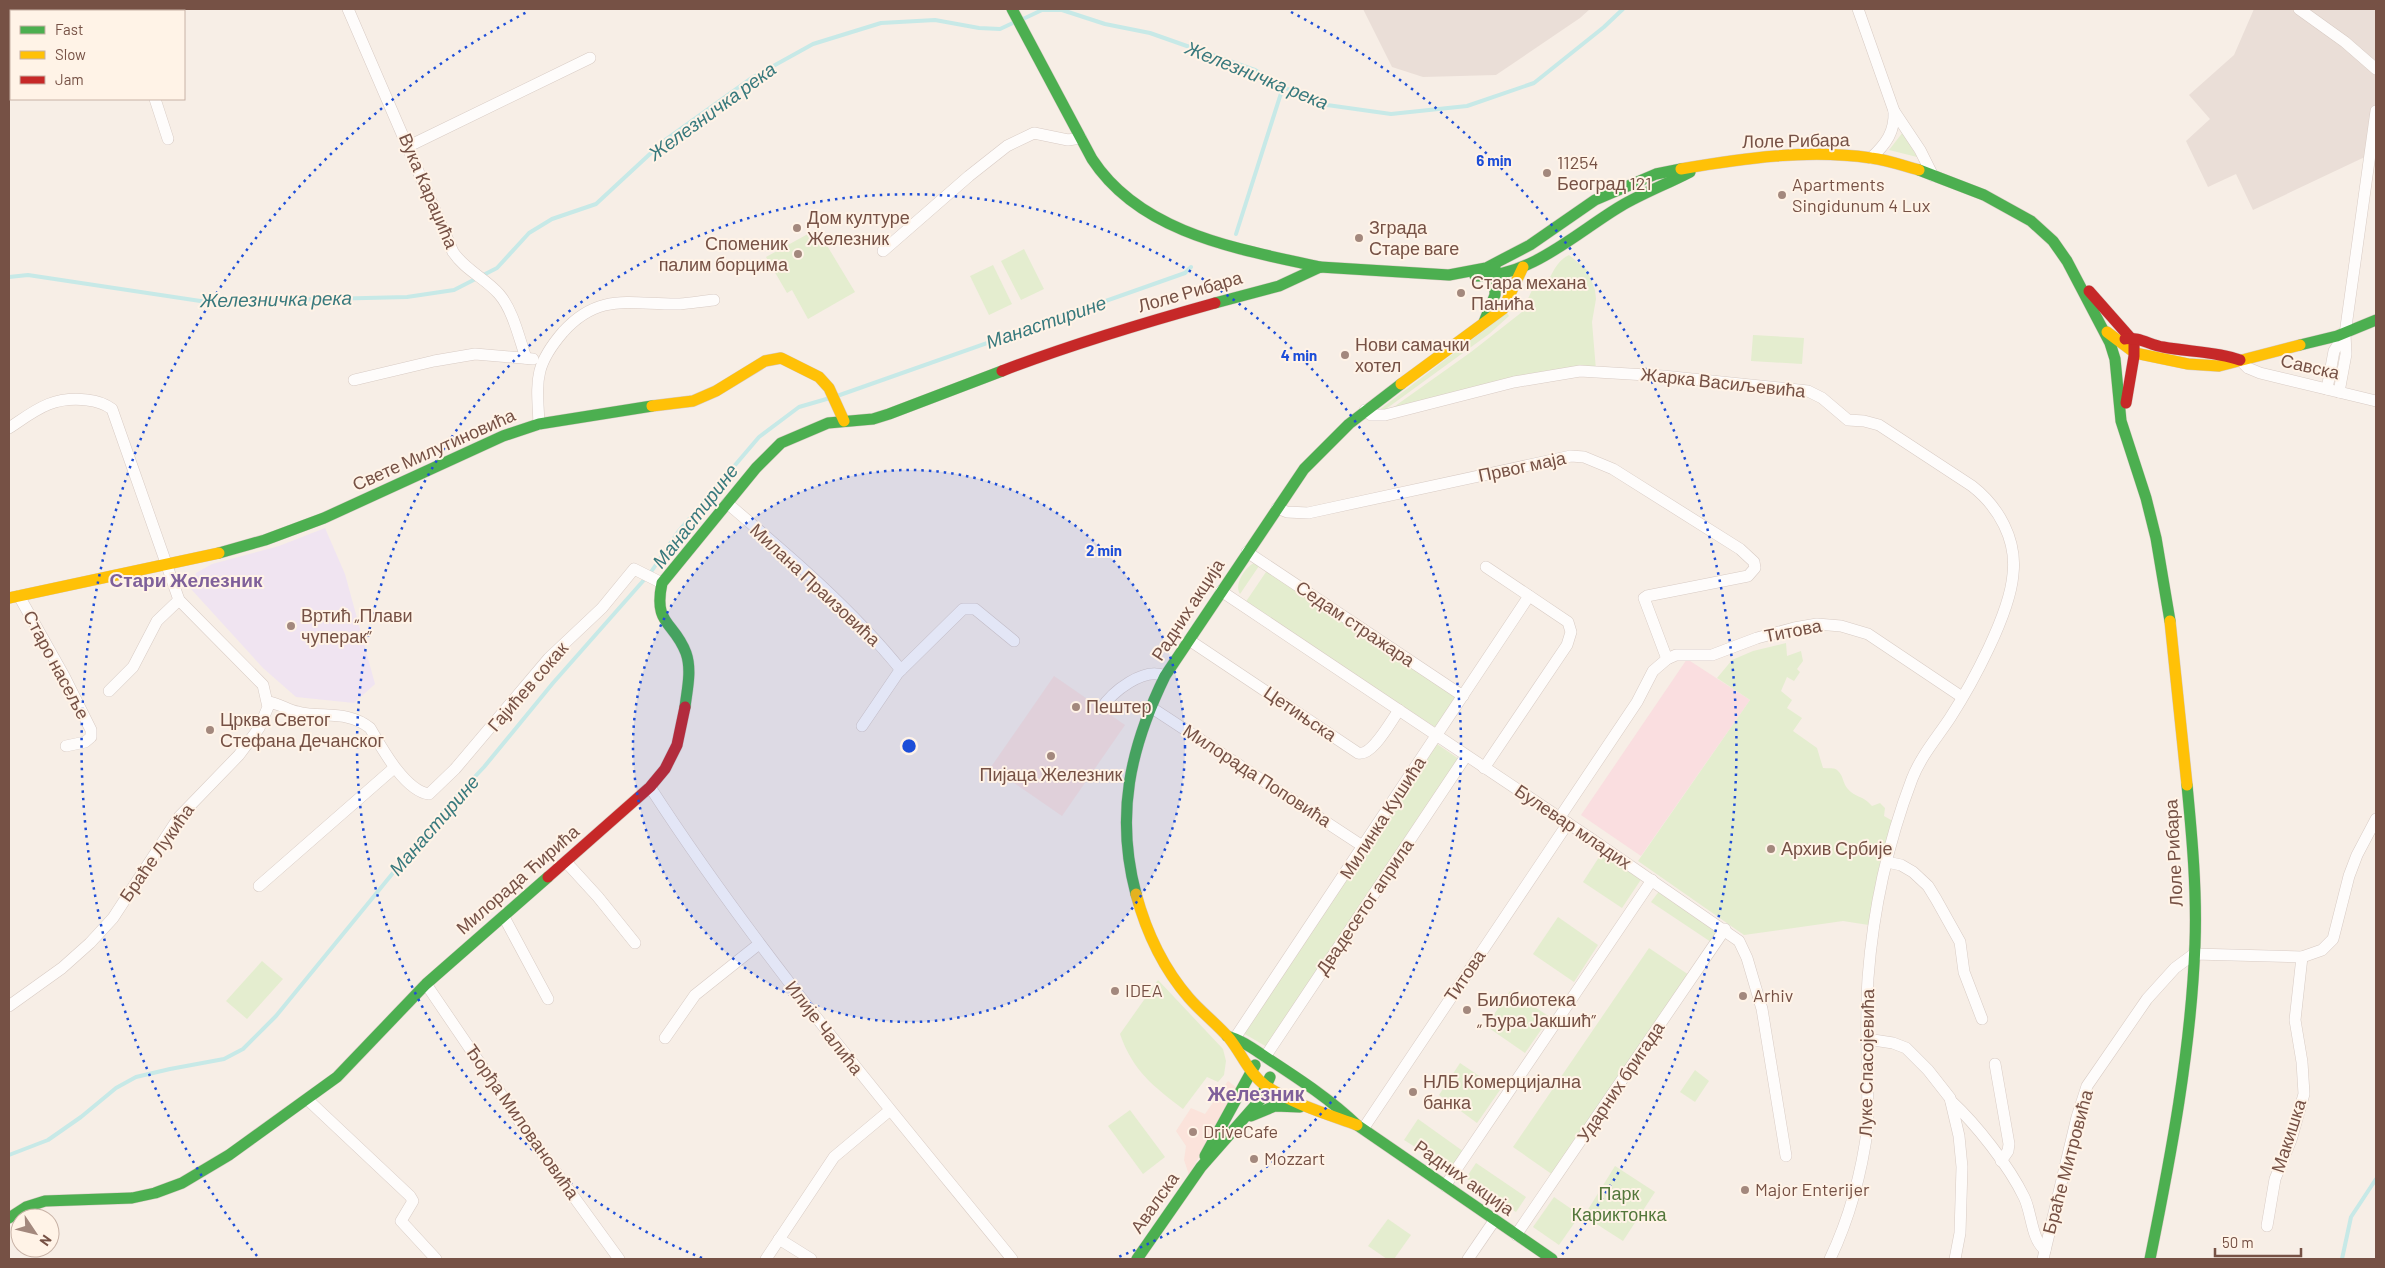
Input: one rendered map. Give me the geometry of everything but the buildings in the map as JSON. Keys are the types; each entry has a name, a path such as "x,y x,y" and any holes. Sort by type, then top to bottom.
{"main road":[{"path":"1012,9 1032,41 1097,166 1115,189 1133,204 1176,226 1226,244 1320,267"},
{"name":"Лоле Рибара","path":"844,421 889,414 1054,351 1148,322 1279,286 1320,267 1443,275 1467,273 1486,268 1612,192 1656,174 1737,159 1769,155 1817,154 1871,158 1907,166 1984,195 2031,221 2053,242 2076,277 2106,331 2114,356 2118,405 2158,547 2173,641 2192,838 2195,900 2194,954 2181,1092 2167,1177 2150,1259"},
{"path":"1483,323 1493,302 1494,276 1499,261 1517,269 1621,206 1700,167"},
{"name":"Лоле Рибара","path":"1467,273 1481,278 1517,269"},
{"name":"Радних акција","path":"1360,1127 1314,1110 1268,1087 1250,1070 1231,1037 1176,981 1152,939 1141,914 1135,892 1126,840 1127,791 1134,749 1150,706 1165,676 1276,508 1319,451 1365,410 1503,309 1514,285 1517,269"},
{"name":"Лоле Рибара","path":"2076,277 2131,337 2135,353 2126,388 2130,446"},
{"path":"1481,278 1494,289"},
{"path":"2106,331 2135,353 2188,364 2220,366 2345,334 2376,320"},
{"path":"2114,356 2120,343 2131,337"},
{"name":"Савска","path":"2131,337 2156,346 2228,355 2240,360"},
{"name":"Свете Милутиновића","path":"14,597 235,550 293,531 362,502 503,436 539,424 608,412 693,402 705,397 765,361 773,359 781,358 819,377 829,388 844,421"},
{"name":"Милорада Ћирића","path":"24,1208 45,1201 132,1198 182,1183 229,1155 338,1077 426,984 650,787 665,768 677,745 689,678 686,653 660,612 658,581 675,565 768,454 781,443 808,430 844,421"},
{"name":"Радних акција","path":"1231,1037 1339,1107 1360,1127 1552,1259"},
{"path":"1250,1070 1266,1058 1270,1067 1268,1087"},
{"name":"Авалска","path":"1202,1166 1213,1139 1238,1100 1250,1070"},
{"name":"Авалска","path":"1137,1259 1202,1166 1259,1101 1268,1087"},
{"path":"1239,1123 1263,1108 1276,1104 1314,1110"}],"street":[{"name":"Вука Караџића","path":"348,9 453,252 466,268 496,290 508,310 526,358"},
{"path":"1858,9 1894,111 1920,150 1933,176"},
{"path":"2300,9 2345,42 2376,69"},
{"path":"408,146 590,58"},
{"path":"155,100 168,139"},
{"path":"1871,158 1890,134 1894,124 1894,111"},
{"path":"2339,392 2346,354 2345,334 2376,111"},
{"path":"883,252 969,176 1007,146 1034,133 1068,140 1081,138"},
{"path":"539,424 536,379 542,362 554,342 576,318 591,309 619,302 680,304 714,300"},
{"path":"2327,389 2334,351 2345,334"},
{"path":"354,380 434,361 475,354 526,358 542,362"},
{"name":"Савска","path":"2240,360 2248,368 2260,373 2376,401"},
{"name":"Жарка Васиљевића","path":"1365,410 1371,416 1385,416 1514,382 1580,371 1664,376 1813,392 1847,419 1880,425 1972,486 1994,509 2007,530 2013,556 2011,592 1996,629 1962,697 1920,762 1912,780 1887,862"},
{"path":"9,428 54,401 68,398 95,401 106,404 112,409 178,600 263,685 268,702"},
{"name":"Првог маја","path":"1276,508 1287,512 1308,513 1571,456 1584,457 1622,474 1754,560 1755,568 1748,576 1644,598 1667,659"},
{"name":"Милана Праизовића","path":"727,503 822,586 861,624 901,670"},
{"name":"Седам стражара","path":"1247,552 1463,696"},
{"path":"1484,768 1571,639 1568,622 1486,567"},
{"name":"Гајићев сокак","path":"268,702 298,712 336,715 364,723 370,728 394,768 422,792 429,794 487,733 549,658 602,608 634,569 658,581"},
{"name":"Булевар младих","path":"1221,591 1725,929 1744,947 1758,992 1786,1156"},
{"name":"Милинка Кушића","path":"1231,1037 1364,847 1529,596"},
{"name":"Старо насеље","path":"14,597 64,676 92,733 88,740 66,746"},
{"path":"109,691 133,667 157,621 178,600"},
{"path":"862,726 901,670 965,608 972,607 978,611 1014,641"},
{"name":"Титова","path":"1360,1127 1564,820 1634,707 1653,671 1667,659 1685,654 1720,654 1757,638 1810,625 1830,624 1868,634 1962,697"},
{"name":"Цетињска","path":"1189,640 1358,753 1362,754 1370,751 1399,710"},
{"path":"1100,709 1114,693 1136,680 1156,673 1165,676"},
{"name":"Браће Лукића","path":"9,1006 62,968 90,943 112,918 179,817 238,755 259,728 266,716 268,702"},
{"name":"Милорада Поповића","path":"1150,706 1364,847"},
{"name":"Двадесетог априла","path":"1266,1058 1466,756"},
{"path":"260,886 394,768"},
{"name":"Илије Чалића","path":"650,787 686,842 759,944 831,1039 1012,1259"},
{"path":"2194,954 2302,957 2322,950 2332,939 2349,876 2357,855 2376,819"},
{"path":"566,862 598,897 635,943"},
{"path":"1887,862 1900,865 1920,878 1928,886 1944,912 1962,948 1964,972 1982,1019"},
{"name":"Луке Спасојевића","path":"1830,1259 1852,1202 1865,1147 1868,1125 1867,1039 1870,953 1887,862"},
{"path":"1445,1186 1652,880"},
{"path":"504,917 548,999"},
{"name":"Ударних бригада","path":"1516,1235 1725,929"},
{"path":"665,1038 695,995 759,944"},
{"name":"Браће Митровића","path":"2044,1255 2087,1086 2103,1060 2147,999 2174,968 2194,954"},
{"name":"Макишка","path":"2267,1226 2275,1179 2291,1140 2304,1094 2304,1079 2295,1020 2302,957"},
{"name":"Ђорђа Миловановића","path":"426,984 526,1131 619,1259"},
{"path":"1867,1039 1893,1043 1906,1048 1928,1070 1951,1101 1974,1124 2025,1198 2037,1241 2044,1255"},
{"path":"1995,1064 2009,1144 2008,1151 2001,1161"},
{"path":"308,1100 410,1196 413,1201 412,1206 402,1217 403,1224 436,1259"},
{"path":"1951,1101 1959,1136 1962,1166 1960,1233 1956,1259"},
{"path":"766,1259 834,1157 890,1111"},
{"path":"1468,1259 1494,1220"},
{"path":"779,1239 811,1259"}],"shaded area":[{"path":"1363,9 1590,9 1580,18 1496,75 1423,77 1392,67"},
{"path":"2254,9 2376,9 2376,111 2369,155 2253,210 2236,174 2208,187 2186,141 2210,119 2189,95 2234,55"},
{"name":"Вртић „Плави чуперак”","path":"325,528 345,574 375,684 354,703 296,697 263,668 191,589 196,573 212,564 279,546"},
{"path":"1687,659 1750,700 1641,856 1581,815"},
{"name":"Пијаца Железник","path":"1054,676 1125,725 1062,816 991,767"},
{"path":"1228,1081 1237,1088 1189,1175 1184,1160 1186,1146 1176,1131 1191,1108 1205,1114"}],"green space":[{"path":"1903,132 1917,157 1889,150"},
{"path":"817,229 855,292 808,319 792,290 787,293 766,257"},
{"path":"1024,249 1044,289 1021,300 1001,261"},
{"path":"1569,255 1587,270 1595,290 1596,299 1592,322 1596,370 1381,416 1471,352 1522,312 1532,290 1541,291 1559,262"},
{"path":"993,265 1012,304 989,315 970,276"},
{"path":"1507,313 1509,316 1489,334 1379,414 1379,410"},
{"path":"1753,335 1804,338 1802,364 1751,361"},
{"path":"1257,562 1261,563 1240,594 1238,585 1242,575 1249,566"},
{"path":"1268,569 1459,697 1438,729 1245,603"},
{"path":"1786,643 1787,656 1801,651 1803,661 1797,669 1800,672 1794,681 1787,677 1781,691 1792,700 1787,708 1802,718 1793,731 1817,748 1823,768 1837,770 1850,791 1872,806 1880,803 1885,808 1884,816 1898,824 1875,926 1843,921 1744,935 1638,861 1750,700 1717,678 1732,660 1753,651"},
{"path":"1437,744 1459,759 1267,1047 1243,1033"},
{"path":"1603,851 1642,878 1622,908 1583,882"},
{"path":"1660,890 1719,930 1711,942 1651,902"},
{"path":"1558,917 1598,945 1574,982 1533,954"},
{"path":"1649,948 1689,975 1553,1175 1513,1147"},
{"path":"262,961 283,979 247,1019 226,1001"},
{"path":"1158,980 1223,1049 1226,1061 1224,1075 1218,1082 1207,1077 1183,1109 1145,1077 1131,1058 1120,1034"},
{"path":"1510,991 1550,1017 1525,1053 1486,1026"},
{"path":"1460,1063 1500,1090 1477,1123 1439,1095"},
{"path":"1695,1070 1709,1081 1695,1102 1680,1092"},
{"path":"1130,1110 1165,1157 1143,1174 1108,1126"},
{"path":"1418,1119 1467,1154 1455,1172 1404,1140"},
{"path":"1476,1163 1526,1197 1516,1212 1466,1178"},
{"name":"Парк Кариктонка","path":"1615,1166 1655,1192 1623,1241 1584,1216"},
{"path":"1554,1197 1580,1215 1559,1245 1533,1227"},
{"path":"1388,1219 1411,1235 1394,1259 1387,1259 1368,1246"}],"waterway":[{"name":"Железничка река","path":"1023,19 1042,10 1062,10 1105,24 1150,33 1255,70 1283,87 1327,105 1391,114 1467,106 1534,83 1604,27 1623,9"},
{"name":"Железничка река","path":"9,277 28,275 207,302 407,297 454,290 497,268 529,233 552,219 596,204 665,140 750,79 813,44 881,23 935,20 979,28 1000,29 1015,22"},
{"name":"Манастирине","path":"1236,234 1283,87"},
{"name":"Манастирине","path":"837,396 1185,273 1191,267"},
{"name":"Манастирине","path":"9,1155 48,1140 81,1117 116,1088 136,1077 224,1059 243,1049 276,1016 451,802 484,767 553,683 651,572 678,532 759,437 799,407 830,398"},
{"path":"2342,1259 2351,1217 2376,1179"}],"traffic: fast":[{"path":"1012,9 1092,159 1113,184 1137,205 1164,221 1225,245 1320,267"},
{"path":"1215,303 1279,286 1320,267 1449,275 1486,268 1530,245 1595,200 1656,174 1681,169"},
{"path":"1919,170 1984,195 2031,221 2053,241 2067,261 2110,343 2115,359 2121,421 2146,498 2156,538 2170,621"},
{"path":"1475,276 1495,275 1515,270 1534,262 1621,206 1690,172"},
{"path":"1484,322 1495,295 1495,267"},
{"path":"2300,345 2337,336 2376,320"},
{"path":"685,707 689,680 688,660 676,634 662,615 660,607 662,583 756,468 781,443 828,423 873,419 1002,371"},
{"path":"1136,894 1127,837 1127,809 1130,782 1143,729 1165,676 1304,469 1349,424 1401,384"},
{"path":"219,553 265,540 324,518 503,436 539,424 652,406"},
{"path":"2150,1259 2179,1102 2193,984 2195,884 2187,785"},
{"path":"9,1218 26,1207 45,1201 132,1198 155,1193 182,1183 229,1155 337,1077 426,984 548,877"},
{"path":"1227,1036 1248,1046 1302,1082 1325,1098 1357,1125 1552,1259"},
{"path":"1205,1156 1255,1065"},
{"path":"1137,1259 1201,1167 1260,1100 1270,1077"},
{"path":"1251,1116 1275,1106 1300,1107"}],"traffic: slow":[{"path":"1681,169 1752,158 1824,154 1877,159 1919,170"},
{"path":"1401,384 1503,309 1523,267"},
{"path":"2107,332 2135,353 2188,364 2219,366 2300,345"},
{"path":"652,406 693,401 716,391 765,361 781,358 819,377 829,388 844,421"},
{"path":"9,598 219,553"},
{"path":"2170,621 2187,785"},
{"path":"1136,894 1150,935 1163,962 1194,1003 1234,1044 1250,1070 1260,1081 1276,1092 1299,1103 1357,1125"}],"traffic: jam":[{"path":"2089,291 2134,342 2134,356 2126,403"},
{"path":"1002,371 1108,334 1215,303"},
{"path":"2125,339 2130,338 2158,346 2212,353 2240,360"},
{"path":"548,877 650,787 665,769 677,745 685,707"}],"place":[{"name":"11254 Београд 121","path":"1547,173"},
{"name":"Apartments Singidunum 4 Lux","path":"1782,195"},
{"name":"Дом културе Железник","path":"797,228"},
{"name":"Зграда Старе ваге","path":"1359,238"},
{"name":"Споменик палим борцима","path":"798,254"},
{"name":"Стара механа Панића","path":"1461,293"},
{"name":"Нови самачки хотел","path":"1345,355"},
{"name":"Вртић „Плави чуперак”","path":"291,626"},
{"name":"Пештер","path":"1076,707"},
{"name":"Црква Светог Стефана Дечанског","path":"210,730"},
{"name":"Пијаца Железник","path":"1051,756"},
{"name":"Архив Србије","path":"1771,849"},
{"name":"IDEA","path":"1115,991"},
{"name":"Arhiv","path":"1743,996"},
{"name":"Билбиотека „Ђура Јакшић”","path":"1467,1010"},
{"name":"НЛБ Комерцијална банка","path":"1413,1092"},
{"name":"DriveCafe","path":"1193,1132"},
{"name":"Mozzart","path":"1254,1159"},
{"name":"Major Enterijer","path":"1745,1190"}],"district":[{"name":"Стари Железник","path":"186,580"},
{"name":"Железник","path":"1256,1094"}]}
